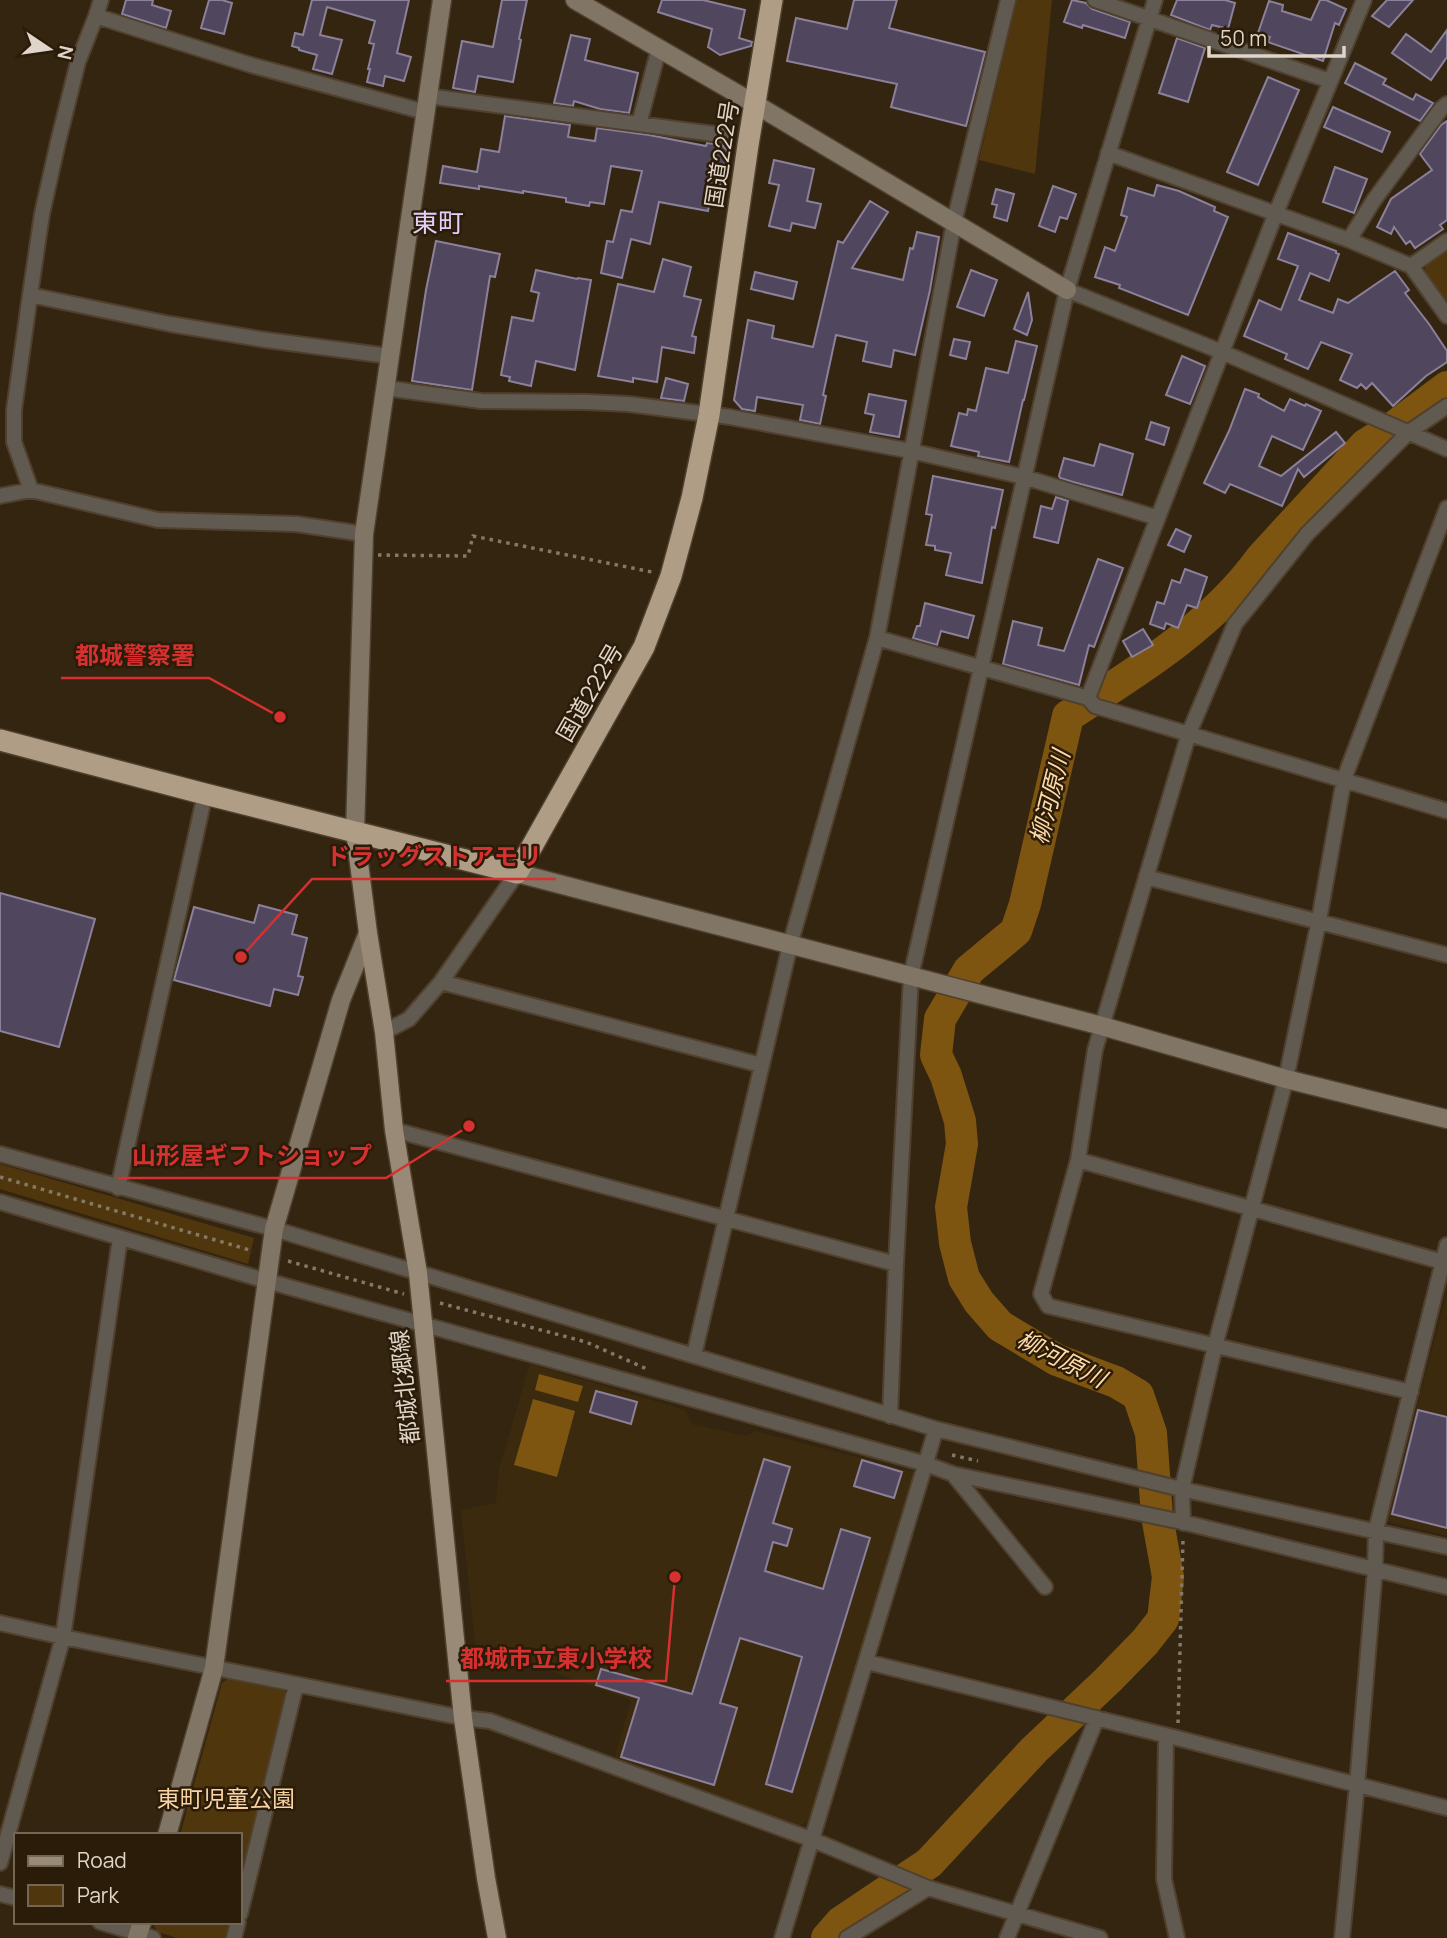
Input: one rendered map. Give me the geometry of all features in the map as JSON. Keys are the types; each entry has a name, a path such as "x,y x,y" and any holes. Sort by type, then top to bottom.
{"highway":[{"name":"国道222号","path":"517,873 644,647 671,576 692,498 709,415 772,0"},
{"path":"0,740 517,873"}],"main road":[{"name":"都城北郷線","path":"355,831 384,1032 394,1130 418,1273 463,1718 485,1878 497,1938"}],"street":[{"path":"355,831 365,534 384,387 442,0"},
{"path":"575,0 1067,290 1222,352 1447,449"},
{"path":"694,1355 790,945 877,638 954,222 1007,0"},
{"path":"1094,0 1330,80"},
{"path":"890,1416 895,1264 911,976 1067,290 1155,0"},
{"path":"1091,702 1158,518 1276,213 1364,0"},
{"path":"31,490 14,442 14,410 42,214 78,62 95,6 251,65 426,104 639,124 722,135"},
{"path":"639,124 659,48"},
{"path":"1349,240 1374,200 1447,104"},
{"path":"1108,153 1349,240 1411,266 1447,316"},
{"path":"1411,266 1447,241"},
{"path":"30,295 170,324 389,356"},
{"path":"384,387 481,401 628,404 730,417 911,451 1024,477 1158,518"},
{"path":"1411,1392 1048,1306 1041,1294 1078,1160 1095,1050 1189,733 1235,624 1307,534 1409,432 1447,406"},
{"path":"0,496 31,490 158,520 296,524 365,534"},
{"path":"1182,1522 1182,1489 1215,1346 1286,1079 1319,920 1344,779 1447,508"},
{"path":"877,638 1447,811"},
{"path":"118,1188 205,794"},
{"path":"384,1032 409,1019 441,982 517,873 1102,1026 1286,1079 1447,1119"},
{"path":"1146,877 1447,954"},
{"path":"168,1833 214,1668 274,1229 341,1000 368,933"},
{"path":"441,982 761,1065"},
{"path":"394,1130 895,1264"},
{"path":"0,1154 274,1229 936,1429 1182,1489 1447,1547"},
{"path":"1078,1160 1443,1262"},
{"path":"0,1202 267,1281 926,1464 953,1474 1182,1522 1447,1587"},
{"path":"0,1863 64,1637 120,1238"},
{"path":"1342,1938 1357,1785 1376,1531 1447,1245"},
{"path":"782,1938 936,1429"},
{"path":"953,1474 1045,1587"},
{"path":"0,1623 296,1685 490,1721 813,1840 926,1888 1100,1938"},
{"path":"867,1662 1447,1808"},
{"path":"242,1906 296,1685"},
{"path":"1007,1938 1097,1718"},
{"path":"1172,1737 1164,1879 1177,1938"},
{"path":"847,1938 926,1888"},
{"path":"108,1924 143,1933"}],"path":[{"path":"364,555 468,556 473,536 671,576"},
{"path":"0,1177 261,1254"},
{"path":"282,1260 404,1294"},
{"path":"439,1303 586,1342 654,1372"},
{"path":"1172,1737 1182,1522"}],"shaded area":[{"path":"1447,1292 1447,1536 1387,1521"},
{"path":"530,1364 685,1410 691,1424 747,1436 755,1431 914,1472 809,1821 797,1827 615,1757 631,1700 475,1644 461,1510 496,1503 499,1469"},
{"path":"539,1374 583,1386 578,1402 535,1390"},
{"path":"533,1399 575,1411 557,1477 514,1465"}],"green space":[{"path":"1017,0 1052,0 1035,174 979,160"},
{"path":"1447,249 1447,303 1424,273 1427,262"},
{"path":"0,1164 254,1238 248,1264 0,1189"},
{"name":"東町児童公園","path":"228,1679 285,1691 289,1697 242,1875 242,1833 181,1833 222,1683"},
{"path":"228,1924 225,1938 178,1938 158,1932 154,1926"}],"building":[{"path":"126,0 153,0 152,5 171,11 166,28 122,14"},
{"path":"209,0 232,3 224,34 201,28"},
{"path":"312,0 409,0 397,53 411,57 404,81 385,76 383,86 367,82 374,44 369,43 375,21 327,7 320,35 342,40 332,74 313,69 317,55 292,46 295,33 303,35"},
{"path":"502,0 527,0 513,82 478,76 475,92 453,88 462,41 493,47"},
{"path":"662,0 703,0 745,10 739,38 752,42 751,46 720,55 708,47 712,29 658,12"},
{"path":"854,0 897,0 889,28 985,52 966,126 891,107 897,84 787,61 796,18 847,29"},
{"path":"1072,0 1086,3 1092,9 1130,22 1125,38 1064,22"},
{"path":"1177,0 1225,0 1235,3 1228,29 1212,25 1210,30 1171,15"},
{"path":"1320,0 1346,9 1339,25 1335,23 1323,61 1268,42 1270,37 1258,33 1269,1 1283,5 1282,11 1311,20"},
{"path":"1387,0 1413,0 1389,27 1372,16"},
{"path":"1447,30 1447,57 1431,80 1392,53 1406,34 1431,52"},
{"path":"571,35 590,39 585,60 638,73 629,113 600,109 574,101 573,106 554,103"},
{"path":"1177,38 1205,48 1188,102 1159,93"},
{"path":"1355,63 1386,79 1383,84 1413,100 1416,94 1433,103 1420,121 1345,83"},
{"path":"1268,77 1299,90 1258,185 1227,172"},
{"path":"1333,107 1390,132 1382,152 1324,127"},
{"path":"505,116 570,125 568,137 595,141 597,128 706,146 707,143 722,145 727,150 720,186 713,185 708,211 659,202 650,244 631,239 622,278 601,273 607,241 613,242 621,210 632,212 642,171 611,166 604,204 590,202 589,206 566,202 566,198 523,191 479,186 479,189 440,183 443,166 477,172 481,149 499,152"},
{"path":"1447,121 1447,220 1440,225 1443,229 1415,248 1410,241 1406,244 1394,227 1391,234 1377,227 1391,199 1432,170 1420,154 1441,125"},
{"path":"774,160 814,169 807,201 821,204 815,228 792,223 790,231 769,226 779,185 769,183"},
{"path":"1335,167 1367,179 1354,213 1323,202"},
{"path":"1157,185 1179,191 1215,207 1214,211 1228,217 1188,315 1095,277 1105,247 1115,251 1127,217 1121,215 1128,188 1154,196"},
{"path":"1053,186 1076,194 1067,219 1060,217 1055,232 1039,226"},
{"path":"996,189 1014,194 1007,221 994,217 997,205 992,204"},
{"path":"870,201 888,212 852,268 903,280 910,248 913,249 917,232 939,237 915,355 894,350 891,367 863,361 867,342 836,335 823,395 826,396 820,424 800,420 803,405 757,397 755,411 742,409 734,400 748,320 774,326 772,338 813,347 838,241 843,243"},
{"path":"1288,233 1339,254 1329,281 1310,273 1299,300 1333,313 1338,299 1348,303 1395,271 1409,290 1405,293 1447,351 1447,362 1426,376 1393,406 1372,383 1366,389 1361,384 1357,388 1340,380 1352,354 1321,342 1308,369 1285,359 1287,354 1244,336 1259,300 1281,310 1298,266 1278,259"},
{"path":"436,241 500,254 495,277 490,276 472,390 412,381"},
{"path":"663,259 691,267 684,296 701,300 692,336 696,337 694,353 662,347 657,382 633,378 633,382 598,376 618,284 654,292"},
{"path":"536,270 591,280 575,370 536,361 531,386 509,381 510,377 501,375 512,317 533,321 539,293 531,291"},
{"path":"971,270 997,280 984,316 957,307"},
{"path":"755,272 797,282 793,299 751,289"},
{"path":"1028,292 1032,320 1027,335 1014,329"},
{"path":"954,339 970,342 966,359 950,355"},
{"path":"1016,341 1037,346 1009,462 978,456 979,452 951,446 959,413 967,415 968,409 976,411 986,368 1008,373"},
{"path":"1182,356 1205,366 1190,404 1166,395"},
{"path":"666,378 688,384 684,401 661,398"},
{"path":"1245,389 1259,394 1258,397 1284,411 1290,399 1321,411 1303,450 1272,436 1259,466 1281,476 1336,432 1345,443 1304,477 1298,469 1282,506 1230,484 1225,493 1204,483 1229,431"},
{"path":"869,394 906,401 899,437 870,432 874,415 865,413"},
{"path":"1151,422 1169,428 1164,445 1146,439"},
{"path":"1100,444 1133,454 1122,495 1059,476 1064,458 1094,466"},
{"path":"933,476 1003,490 995,528 992,527 982,583 946,575 951,553 926,545 932,515 926,514"},
{"path":"1056,497 1068,501 1058,543 1034,537 1041,506 1052,509"},
{"path":"1176,529 1191,536 1184,552 1168,545"},
{"path":"1098,559 1123,568 1094,647 1089,645 1079,685 1003,664 1013,621 1042,628 1038,645 1064,651"},
{"path":"1185,569 1207,577 1197,608 1187,605 1178,628 1166,623 1164,629 1150,624 1157,602 1164,604 1172,580 1180,583"},
{"path":"925,603 974,616 968,638 941,631 937,645 913,638 917,626 920,626"},
{"path":"1143,629 1153,645 1132,657 1123,641"},
{"path":"0,893 95,919 59,1047 0,1031"},
{"path":"259,905 297,915 292,934 307,938 298,976 303,977 298,995 274,989 270,1006 174,980 194,907 254,923"},
{"path":"596,1391 637,1402 631,1424 590,1412"},
{"path":"1418,1410 1447,1417 1447,1528 1392,1514"},
{"path":"764,1459 790,1467 773,1523 792,1529 787,1546 773,1542 765,1571 823,1589 841,1529 870,1538 792,1792 766,1784 802,1657 740,1638 720,1703 737,1708 714,1785 621,1757 639,1698 596,1685 601,1669 692,1694"},
{"path":"862,1460 902,1472 894,1498 854,1486"}],"waterway":[{"name":"柳河原川","path":"827,1938 841,1922 929,1863 1034,1750 1145,1642 1163,1619 1168,1577 1157,1516 1151,1433 1138,1395 1116,1382 1057,1360 1000,1326 979,1302 964,1278 955,1243 951,1207 962,1144 960,1121 946,1076 936,1055 940,1019 969,970 1016,931 1025,904 1068,716 1147,664 1197,626 1242,582 1365,445 1447,387"}],"place":[{"name":"都城警察署","path":"280,717"},
{"name":"ドラッグストアモリ","path":"241,957"},
{"name":"山形屋ギフトショップ","path":"469,1126"},
{"name":"都城市立東小学校","path":"675,1577"}],"district":[{"name":"東町","path":"438,222"}]}
